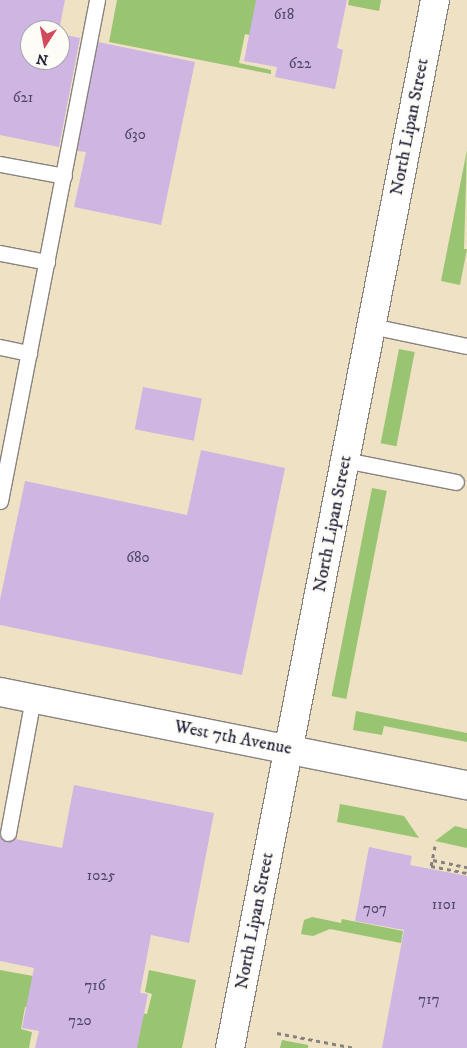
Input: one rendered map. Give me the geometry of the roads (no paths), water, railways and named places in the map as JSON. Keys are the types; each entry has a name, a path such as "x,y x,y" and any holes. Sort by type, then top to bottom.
{"street":[{"name":"North Lipan Street","path":"230,1048 435,0"},
{"name":"West 7th Avenue","path":"0,692 467,785"}],"lane":[{"path":"0,502 98,0"},
{"path":"0,164 64,176"},
{"path":"0,253 47,262"},
{"path":"371,326 467,346"},
{"path":"0,347 29,352"},
{"path":"345,460 456,482"},
{"path":"8,833 33,698"}]}
